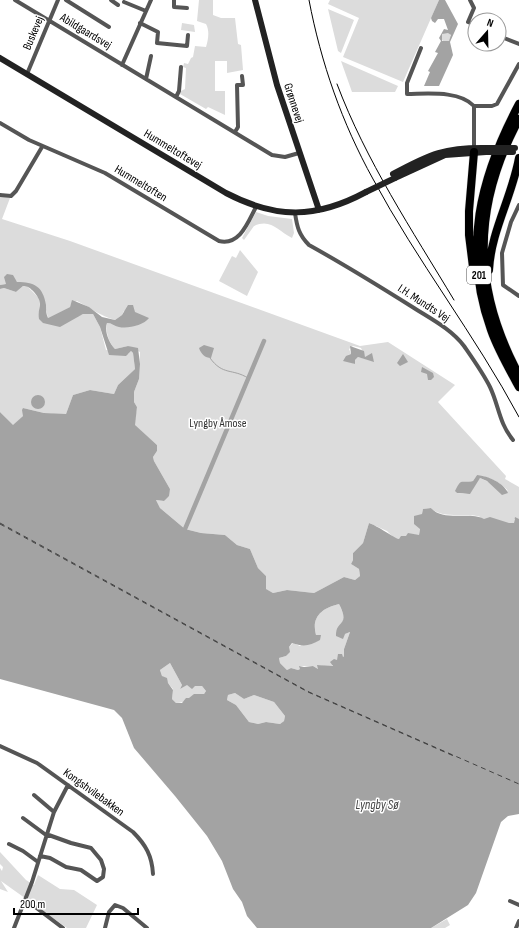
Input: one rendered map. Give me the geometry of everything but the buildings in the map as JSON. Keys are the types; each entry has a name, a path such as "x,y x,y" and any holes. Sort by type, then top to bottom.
{"highway":[{"name":"201","path":"519,104 494,156 482,196 477,243 481,294 491,330 519,387"},
{"name":"201","path":"519,119 500,156 488,197 483,243 485,273 490,304 501,339 519,375"},
{"path":"474,150 468,212 469,235 474,274 481,294"},
{"path":"490,304 490,257 497,229 513,186 517,151"}],"street":[{"name":"Abildgaardsvej","path":"15,0 278,157 299,153"},
{"name":"Buskevej","path":"27,74 58,0"},
{"path":"66,0 110,26"},
{"path":"110,0 118,5"},
{"path":"122,65 150,0"},
{"path":"174,0 174,6 187,8"},
{"name":"Grønnevej","path":"255,0 269,59 319,210"},
{"path":"470,0 474,8 472,12"},
{"path":"124,2 146,11"},
{"path":"140,23 158,32 157,43 187,46 188,35"},
{"path":"507,39 519,44"},
{"path":"421,48 407,83 407,94 440,93 460,98 470,102 474,106 492,106 496,104 519,64"},
{"path":"146,79 151,56"},
{"name":"Hummeltoftevej","path":"0,58 226,193 256,207 270,211 295,213 319,210 348,200 394,176 445,155 474,150 517,151"},
{"path":"176,97 179,91 181,67"},
{"path":"235,132 238,127 237,85 242,85 242,76"},
{"path":"474,106 474,150"},
{"name":"Hummeltoften","path":"0,123 42,147 105,173 221,242 229,242 238,237 256,207"},
{"path":"0,195 11,196 16,191 42,147"},
{"path":"519,205 511,222 502,253 502,285 519,296"},
{"name":"I.H. Mundts Vej","path":"295,213 298,229 302,238 309,245 371,280 445,327 457,338 486,378 495,398 496,408 513,440"},
{"name":"Kongshvilebakken","path":"0,746 34,761 133,832 141,839 149,853 153,874"},
{"path":"14,928 26,900 54,812 68,785"},
{"path":"34,795 54,812"},
{"path":"23,818 46,834 70,843 90,848 101,860 104,868 104,876 101,880 96,881 81,870 65,867 50,858 40,856"},
{"path":"9,844 23,851 38,862"},
{"path":"26,900 63,928"},
{"path":"510,901 519,905"},
{"path":"105,928 109,912 115,905 122,908 147,928"},
{"path":"516,928 519,923"}],"green space":[{"path":"199,0 213,0 213,15 221,18 235,18 238,44 241,45 243,70 227,73 227,61 215,61 215,91 225,91 225,115 208,107 206,109 180,94 181,91 185,89 186,68 183,67 184,63 188,64 193,57 195,46 206,47 208,33 206,24 197,21"},
{"path":"330,0 439,0 403,82 343,57 359,18 328,4"},
{"path":"328,9 354,20 341,53 338,51"},
{"path":"182,23 194,25 195,32 181,30"},
{"path":"444,32 448,32 451,37 448,42 444,42 441,39 441,35"},
{"path":"341,61 398,86 395,92 352,92"},
{"name":"Lyngby Åmose","path":"0,196 10,198 2,219 70,241 360,346 388,342 455,385 438,402 506,476 505,479 519,487 519,519 514,519 514,523 503,523 486,520 472,515 447,515 431,508 423,509 419,535 406,536 399,539 394,538 387,531 369,523 363,543 353,553 353,560 351,564 359,569 360,576 355,580 344,577 314,593 287,590 273,593 265,589 266,576 258,568 250,549 237,545 225,535 201,533 185,529 160,508 156,500 164,501 170,489 154,461 153,457 157,451 157,445 134,425 137,407 134,402 134,392 139,379 140,352 128,346 115,349 109,340 107,333 107,323 125,327 138,325 124,311 122,315 115,320 100,314 77,301 71,304 70,307 48,318 42,293 17,282 14,279 6,281 6,284 0,285","holes":["353,346 361,348 365,357 369,356 374,361 358,357 355,360 355,364 350,362 348,355 351,354 349,349","477,475 494,480 508,491 480,478 470,493 457,493 456,491 459,486 473,481"]},
{"path":"256,212 268,216 292,219 294,233 292,238 270,224 260,224 254,226 244,240 242,238"},
{"path":"240,250 258,272 247,296 219,281 232,256 236,258"},
{"path":"23,286 27,286 40,299 39,319 71,319 83,314 93,314 100,327 106,350 128,354 131,351 133,353 135,369 118,385 114,394 90,390 73,395 65,415 44,413 23,408 23,416 13,426 0,412 0,289 4,288 16,292"},
{"path":"339,604 344,619 336,632 345,634 350,632 344,649 344,656 338,659 331,667 318,665 318,669 313,666 300,666 300,669 298,670 291,668 287,670 280,663 279,658 286,656 289,647 293,643 300,646 316,635 315,623 319,614 328,608"},
{"path":"170,663 182,685 180,689 186,685 202,686 206,691 204,694 176,703 172,699 173,689 162,676 160,670"},
{"path":"235,693 244,699 254,695 274,702 285,716 284,721 280,724 266,722 258,724 249,722 236,705 227,700 228,695"},
{"path":"0,852 26,880 34,885 38,875 60,889 74,890 97,905 86,928 67,928 1,881 8,892 0,889 0,868 2,871 3,867 0,864"},
{"path":"447,919 450,925 445,928 431,928"}],"water":[{"path":"439,0 445,0 458,24 450,42 453,55 439,86 424,86 430,72 428,71 438,53 435,52 441,41 439,38 444,29 448,30 444,19 438,19 435,23 431,18","holes":["448,33 451,35 449,41 442,41 442,34"]},
{"name":"Lyngby Sø","path":"7,274 13,275 17,282 37,286 43,293 48,318 70,307 72,300 89,307 102,317 115,320 122,315 128,305 133,305 135,312 149,318 136,326 119,327 107,323 106,330 109,340 115,349 128,346 138,348 140,364 139,379 134,392 134,402 137,407 135,425 157,445 157,451 153,457 154,461 170,489 169,496 164,501 156,500 160,508 185,529 201,533 225,535 237,545 250,549 258,568 266,576 266,589 273,593 287,590 314,593 344,577 355,580 360,576 359,569 351,564 353,560 353,553 363,543 369,523 399,539 401,536 406,536 408,533 419,535 420,529 414,524 414,516 422,514 423,509 431,508 436,512 449,516 472,516 484,519 490,517 509,523 514,523 515,517 519,519 519,814 508,816 501,822 476,893 468,905 431,928 257,928 247,916 242,902 233,889 222,861 207,836 134,748 122,718 114,710 0,679 0,412 13,425 23,416 23,408 44,413 66,414 73,395 90,390 114,394 118,385 135,369 133,353 131,351 126,356 109,355 100,327 93,314 83,314 60,327 43,323 39,319 40,303 34,292 25,286 16,292 4,288 0,289 0,285 6,284 4,277","holes":["339,604 342,611 343,620 336,631 336,636 343,639 345,634 350,632 344,649 344,656 343,657 342,654 338,654 337,660 334,659 330,662 333,666 317,665 318,669 313,666 299,666 300,669 298,670 291,668 287,670 280,663 279,658 286,656 290,652 289,647 292,643 306,645 313,644 320,640 321,635 316,635 315,629 315,623 319,614 328,608","170,663 182,685 180,689 187,685 192,689 195,686 202,686 206,691 204,694 194,694 189,698 186,698 182,703 176,703 172,699 173,690 168,683 167,678 162,676 160,670","235,693 244,699 254,695 274,702 285,716 284,721 280,724 266,722 258,724 249,722 236,705 227,700 228,695"]},
{"path":"204,345 214,348 211,358 205,356 201,352 199,348"},
{"path":"350,346 364,351 365,357 372,353 374,362 358,357 355,360 355,364 343,361 346,356 351,354"},
{"path":"403,354 408,362 400,366 397,363"},
{"path":"422,367 433,373 434,377 431,380 428,380 427,374 421,372"},
{"path":"38,395 43,397 45,402 43,407 38,409 33,407 31,402 33,397"},
{"path":"477,475 499,483 508,493 502,495 487,481 480,478 470,494 457,493 455,491 460,482 473,481"}],"waterway":[{"path":"185,529 264,341"},
{"path":"210,358 215,364 224,370 237,373 248,378"}],"ferry route":[{"path":"0,523 309,692 519,784"},
{"path":"0,524 308,692 456,757"}],"tram line":[{"path":"309,0 326,70 342,114 362,158 408,239 484,357 519,417"},
{"path":"337,84 349,113 376,168 454,300"}]}
